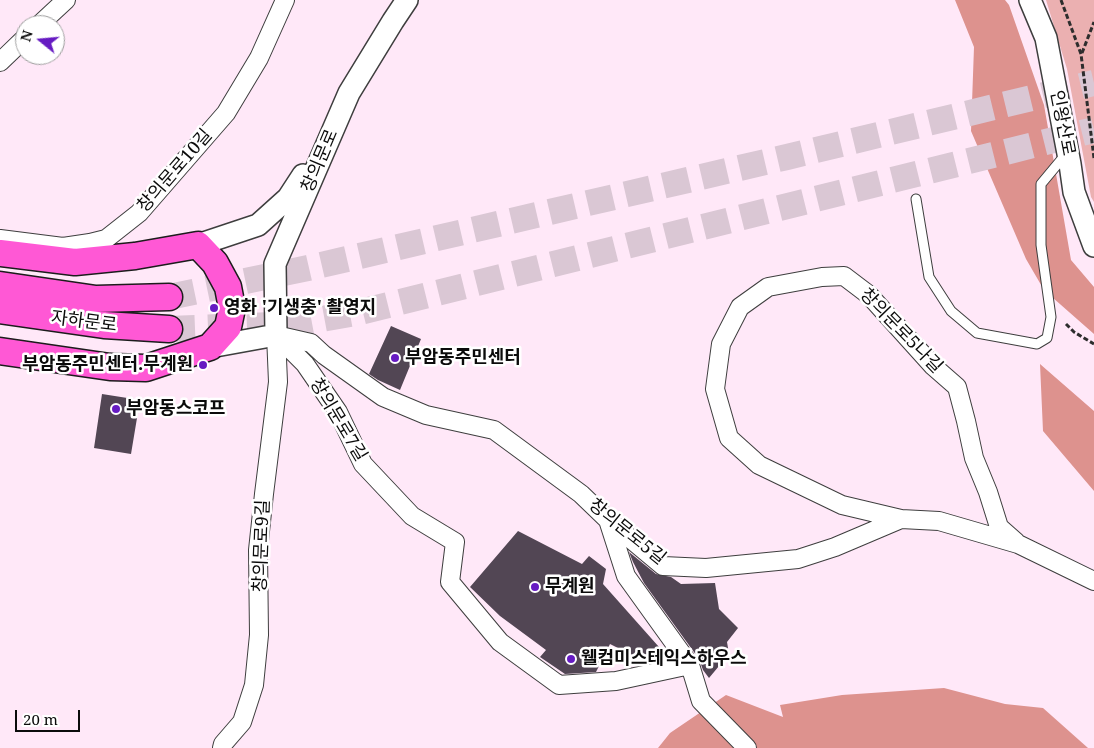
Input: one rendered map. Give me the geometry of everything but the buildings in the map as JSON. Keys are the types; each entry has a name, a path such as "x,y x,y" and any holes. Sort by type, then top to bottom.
{"main road":[{"path":"0,253 75,262 135,256 198,245 215,263 228,286 232,308 228,327 210,346 146,368 110,367 0,351"},
{"name":"자하문로","path":"0,285 96,299 169,297"},
{"name":"자하문로","path":"0,310 104,325 169,329"}],"street":[{"path":"50,15 66,0"},
{"name":"창의문로10길","path":"0,239 63,247 90,243 106,239 139,213 226,113 259,58 285,0"},
{"name":"창의문로","path":"276,335 275,264 349,93 407,0"},
{"name":"인왕산로","path":"1030,0 1046,38 1074,192 1094,246"},
{"path":"0,62 15,48"},
{"path":"198,245 258,225 288,198 301,176 318,166"},
{"name":"창의문로5나길","path":"901,519 842,505 759,465 729,438 715,389 721,344 740,308 768,287 844,276 870,295 933,366 957,387 974,458 988,492 999,527 1018,544"},
{"path":"210,346 276,335"},
{"name":"창의문로5길","path":"276,335 311,343 324,355 383,397 426,415 494,430 581,494 608,520 663,566 706,568 798,559 835,547 901,519 939,521 1018,544 1094,581"},
{"name":"창의문로7길","path":"276,335 305,364 338,412 363,464 412,516 455,542 450,582 500,642 559,685 616,681 690,666"},
{"name":"창의문로9길","path":"222,748 223,744 242,722 254,685 259,635 259,541 278,382 276,335"},
{"path":"608,520 626,576 690,666 701,700 746,748"}],"lane":[{"path":"916,199 929,276 951,311 978,333 1037,344 1047,338 1051,317 1042,245 1041,184 1068,152"}],"path":[{"path":"1062,0 1081,54 1094,158"},
{"path":"1081,54 1094,22"}],"shaded area":[{"path":"955,0 1005,0 1009,5 1044,105 1071,260 1094,287 1094,334 1044,290 1026,259 971,131 974,47"},
{"path":"1046,0 1094,0 1094,202 1091,197 1067,69"},
{"path":"1040,364 1094,411 1094,491 1043,431"},
{"path":"944,688 1005,704 1043,708 1088,748 658,748 670,733 726,695 783,717 780,705 842,695"}],"tunnel":[{"path":"169,297 308,268 787,157 1094,83"},
{"path":"169,329 295,324 360,312 1094,130"}],"place":[{"name":"영화 '기생충' 촬영지","path":"214,308"},
{"name":"부암동주민센터","path":"395,358"},
{"name":"부암동주민센터.무계원","path":"203,365"},
{"name":"부암동스코프","path":"116,409"},
{"name":"무계원","path":"535,587"},
{"name":"웰컴미스테익스하우스","path":"571,659"}]}
